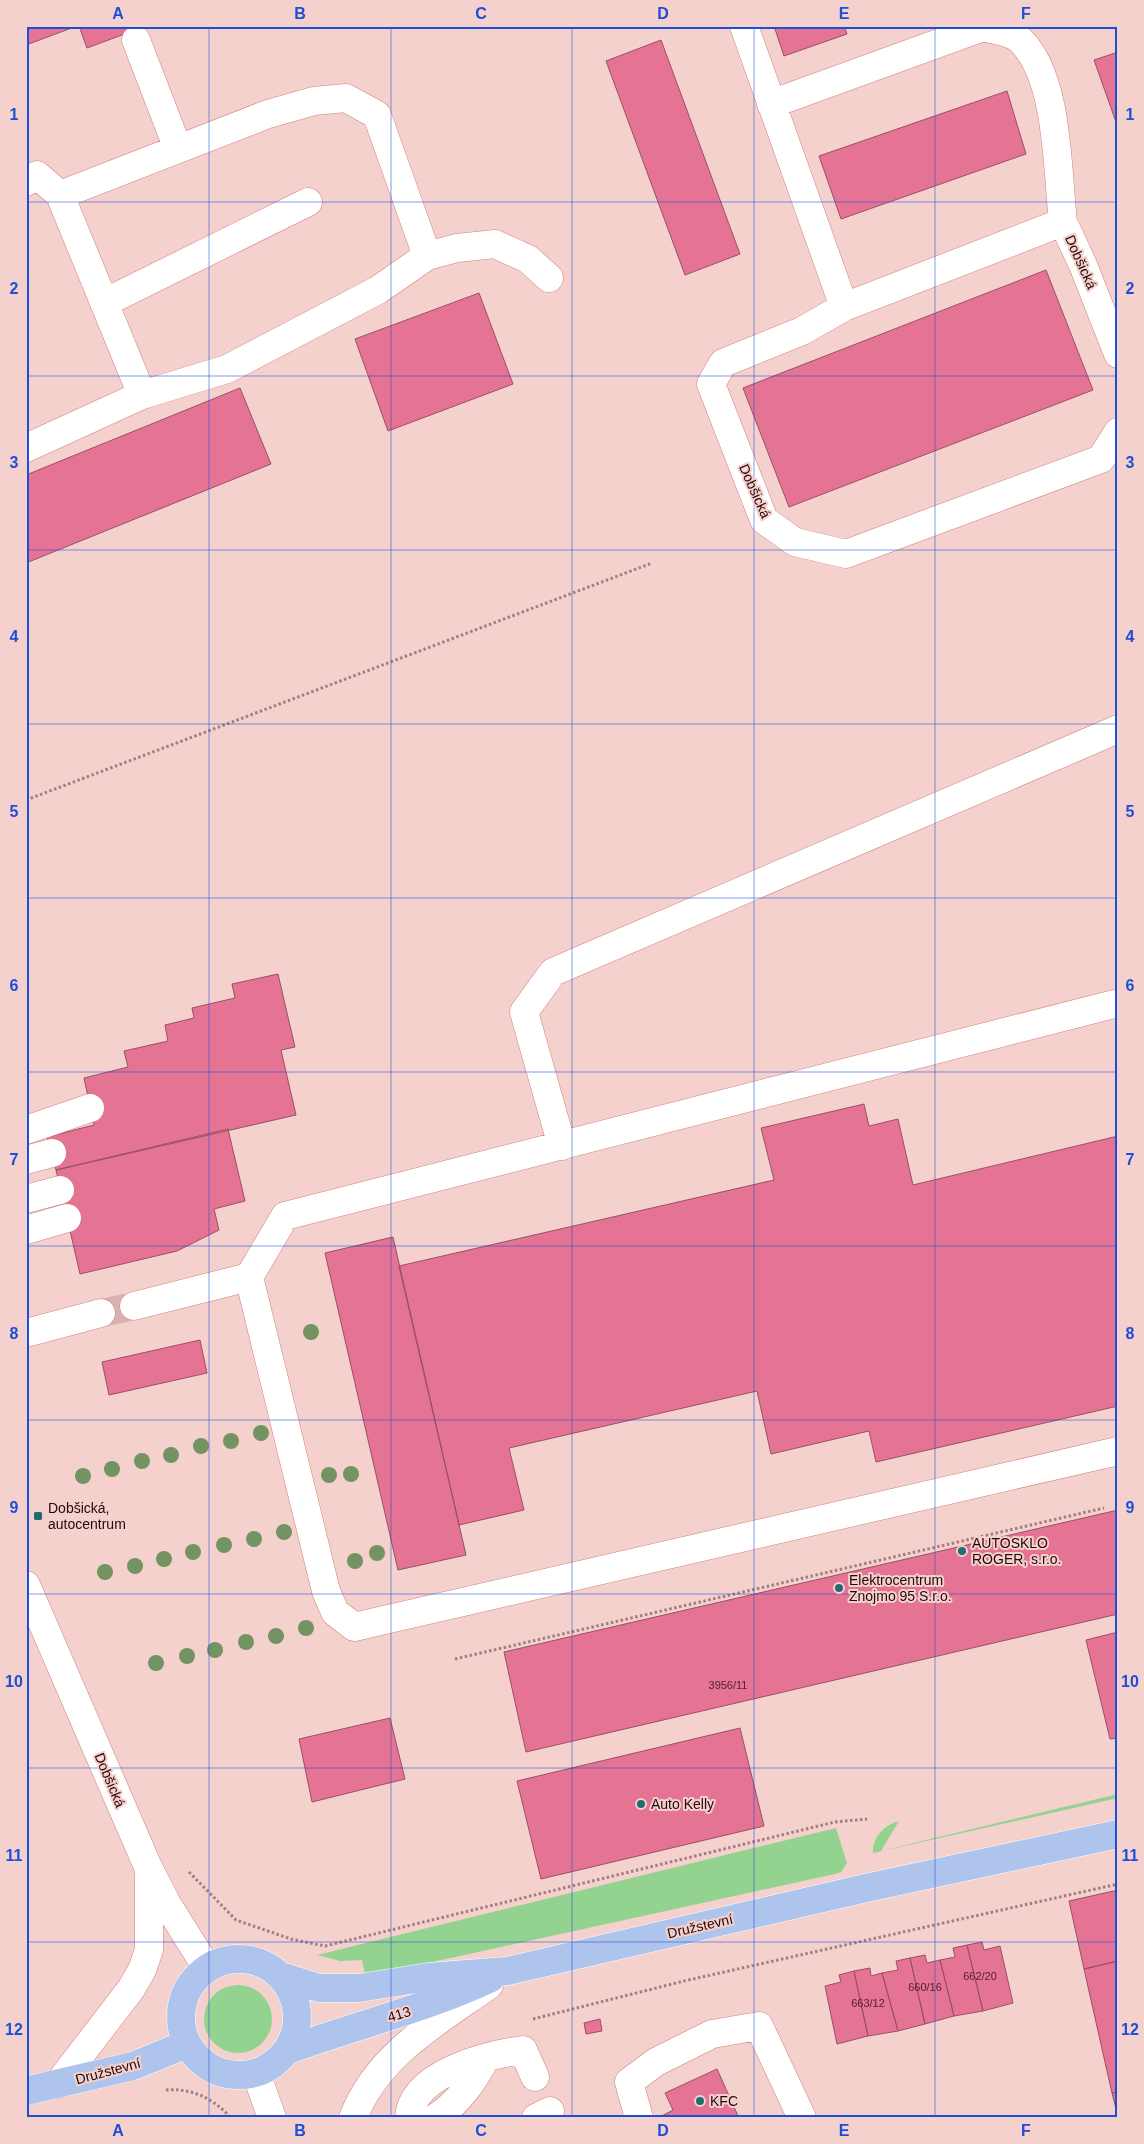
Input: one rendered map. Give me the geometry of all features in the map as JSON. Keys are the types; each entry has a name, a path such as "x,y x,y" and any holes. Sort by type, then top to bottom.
{"main road":[{"name":"Družstevní","path":"281,1976 319,1988 359,1988 428,1977 507,1971 866,1888 1118,1834"},
{"path":"245,1959 264,1964 281,1976 292,1992 298,2012 296,2032 288,2050 274,2064 256,2073 236,2076 216,2071 200,2060 188,2044 182,2029 181,2011 190,1987 207,1968 225,1960 245,1959"},
{"name":"413","path":"288,2050 354,2026 431,2004 507,1971"},
{"name":"Družstevní","path":"26,2091 133,2066 188,2044"}],"street":[{"path":"744,26 844,306"},
{"path":"771,104 983,27 1018,38 1038,62 1052,107 1063,222"},
{"path":"136,40 178,149"},
{"path":"60,194 268,114 314,101 346,98 377,115 427,256"},
{"path":"30,173 60,194 142,395"},
{"path":"104,304 308,202"},
{"name":"Dobšická","path":"1118,354 1083,265 1063,222 844,306 802,331 723,363 711,384 764,520 795,542 846,554 1101,459 1118,432"},
{"path":"26,448 142,395 226,369 378,290 427,256 458,248 495,244 528,259 549,278"},
{"path":"562,1146 524,1012 553,972 1118,729"},
{"path":"1118,1004 285,1216 249,1277 326,1591 336,1612 354,1627 1118,1451"},
{"path":"26,1130 90,1108"},
{"path":"26,1199 60,1190"},
{"path":"26,1230 67,1218"},
{"path":"134,1306 249,1277"},
{"path":"26,1333 101,1313"},
{"name":"Dobšická","path":"26,1584 148,1867 181,1928 207,1968"},
{"path":"58,2084 131,1989 142,1970 149,1950 148,1867"},
{"path":"353,2118 368,2087 401,2049 507,1971"},
{"path":"639,2118 629,2082 656,2062 712,2034 759,2026 802,2118"},
{"path":"409,2118 413,2102 428,2085 457,2067 487,2057 523,2050 535,2077"},
{"path":"435,2118 453,2105 470,2086 487,2057"},
{"path":"256,2073 272,2118"}],"path":[{"path":"26,800 652,563"},
{"path":"455,1659 1104,1508"},
{"path":"187,1870 236,1920 290,1939 325,1946 835,1822 867,1819"},
{"path":"525,2021 684,1981 1118,1884"},
{"path":"160,2090 178,2089 193,2092 210,2099 231,2118"}],"green space":[{"path":"1118,1794 1118,1798 873,1853 873,1847 880,1833 888,1826 899,1821 881,1851"},
{"path":"836,1828 847,1863 841,1872 835,1874 382,1973 365,1974 362,1960 340,1961 317,1955"},
{"path":"238,1985 251,1988 262,1995 269,2006 272,2019 269,2032 262,2043 251,2050 238,2053 225,2050 214,2043 207,2032 204,2019 207,2006 214,1995 225,1988"}],"building":[{"path":"26,26 77,26 26,45"},
{"path":"79,26 146,26 87,48"},
{"path":"774,26 844,26 847,34 784,56"},
{"path":"661,40 740,254 685,275 606,61"},
{"path":"1118,52 1118,121 1116,122 1094,60"},
{"path":"1007,91 1026,154 841,219 819,156"},
{"path":"1046,270 1093,390 789,507 743,388"},
{"path":"479,293 513,384 388,431 355,339"},
{"path":"240,388 271,464 26,563 26,475"},
{"path":"278,974 295,1047 281,1050 296,1115 56,1170 47,1137 94,1125 84,1078 128,1067 124,1051 168,1041 165,1025 194,1018 192,1008 235,998 232,984"},
{"path":"864,1104 869,1126 898,1119 913,1185 1118,1136 1118,1406 876,1462 869,1431 771,1454 757,1391 509,1448 524,1510 459,1525 399,1266 774,1180 761,1128"},
{"path":"228,1129 245,1201 214,1209 219,1230 177,1251 80,1274 56,1170"},
{"path":"393,1237 466,1555 398,1570 325,1253"},
{"path":"200,1340 207,1373 109,1395 102,1362"},
{"path":"1118,1510 1118,1614 526,1752 504,1652"},
{"path":"1118,1632 1118,1738 1110,1739 1086,1640"},
{"path":"390,1718 405,1779 312,1802 299,1739"},
{"name":"Auto Kelly","path":"740,1728 764,1826 541,1879 517,1781"},
{"path":"1118,1890 1118,1961 1084,1969 1069,1901"},
{"path":"982,1942 984,1950 1000,1946 1013,2003 983,2011 967,1945"},
{"path":"967,1945 983,2011 954,2016 940,1960 955,1957 953,1948"},
{"path":"925,1955 927,1963 940,1960 954,2016 925,2024 910,1958"},
{"path":"910,1958 925,2024 898,2031 882,1973 898,1970 896,1961"},
{"path":"1118,1961 1118,2092 1112,2093 1084,1969"},
{"path":"870,1968 871,1976 882,1973 898,2031 868,2036 854,1971"},
{"path":"854,1971 868,2036 837,2044 825,1986 841,1982 839,1975"},
{"path":"600,2019 602,2031 586,2034 584,2023"},
{"name":"KFC","path":"717,2069 739,2118 658,2118 673,2110 665,2093"},
{"path":"1118,2092 1118,2117 1112,2093"}],"tunnel":[{"path":"101,1313 134,1306"}],"place":[{"name":"Dobšická, autocentrum","path":"38,1516"},
{"name":"AUTOSKLO ROGER, s.r.o.","path":"962,1551"},
{"name":"Elektrocentrum Znojmo 95 S.r.o.","path":"839,1588"},
{"name":"Auto Kelly","path":"641,1804"},
{"name":"KFC","path":"700,2101"}]}
